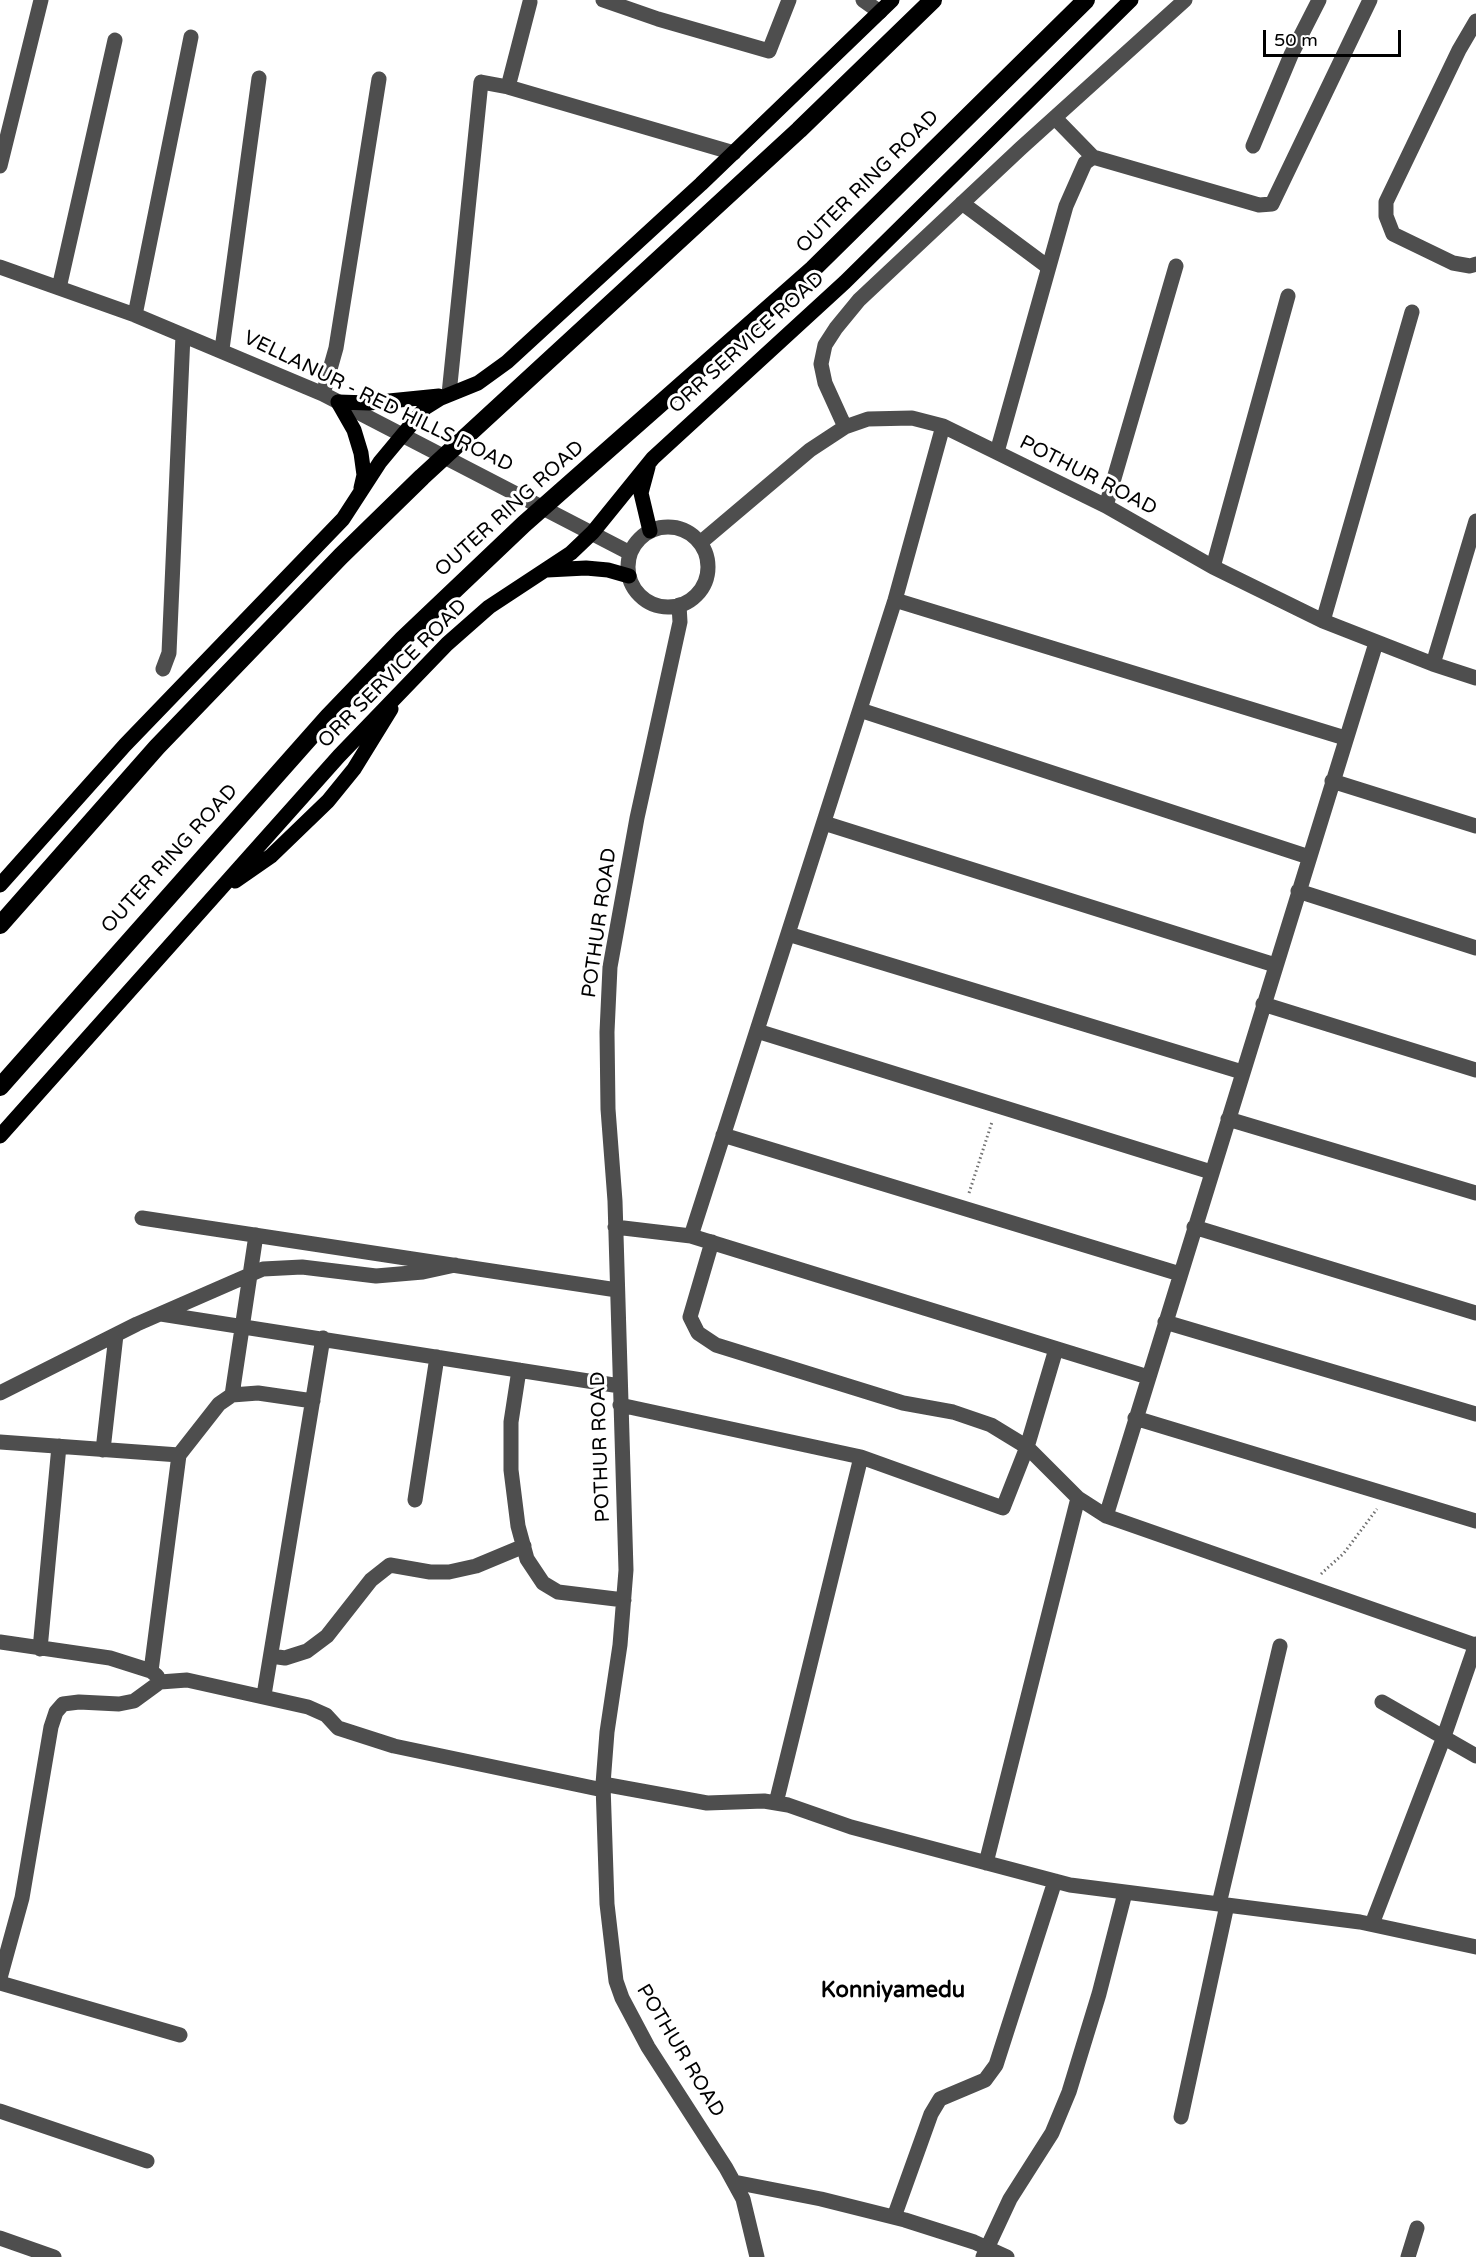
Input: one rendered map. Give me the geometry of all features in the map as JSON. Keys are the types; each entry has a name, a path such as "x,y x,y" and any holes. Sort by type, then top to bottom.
{"highway":[{"path":"0,925 209,691 422,477 765,162 933,0"},
{"name":"OUTER RING ROAD","path":"0,1087 328,717 411,631 524,524 813,269 1086,0"}],"main road":[{"path":"0,885 125,745 227,636 318,547 343,519 359,493 425,408 449,394 478,384 507,362 734,153 892,0"},
{"name":"ORR SERVICE ROAD","path":"0,1136 217,892 401,691 489,607 571,553 593,532 650,462 845,282 1131,0"},
{"path":"359,493 364,475 362,453 354,430 338,402 397,401 449,394"},
{"path":"650,462 641,493 650,531"},
{"path":"544,571 586,568 608,570 629,576"},
{"path":"217,892 271,856 328,801 354,769 401,691"}],"street":[{"path":"0,166 41,0"},
{"path":"610,1 769,51 789,0"},
{"path":"863,0 880,12"},
{"path":"845,427 825,383 821,364 825,345 859,300 1185,0"},
{"path":"1253,146 1291,55 1319,0"},
{"path":"1055,118 1093,157 1259,205 1272,204 1370,0"},
{"path":"508,87 530,2"},
{"path":"1476,21 1459,50 1386,202 1386,216 1393,234 1453,263 1476,264"},
{"path":"135,315 191,37"},
{"path":"59,288 115,40"},
{"path":"222,349 259,78"},
{"path":"323,394 336,348 378,80"},
{"path":"449,394 481,82 508,87 734,153"},
{"path":"998,453 1066,206 1086,163 1093,157"},
{"path":"962,203 1048,267"},
{"path":"1107,506 1176,266"},
{"name":"VELLANUR - RED HILLS ROAD","path":"0,267 222,349 323,394 593,532 630,554"},
{"path":"1213,567 1288,296"},
{"path":"1323,621 1412,312"},
{"path":"163,669 169,653 183,335"},
{"name":"POTHUR ROAD","path":"700,543 810,450 845,427 885,417 912,418 943,426 1107,506 1213,567 1323,621 1376,643 1476,678"},
{"path":"691,1236 895,600 943,426"},
{"path":"1433,664 1476,521"},
{"path":"668,527 686,531 700,543 708,562 705,581 694,597 679,605 668,607 651,603 637,592 629,576 630,554 638,540 650,531 668,527"},
{"path":"895,600 1345,738"},
{"name":"POTHUR ROAD","path":"679,605 680,622 637,818 610,967 607,1032 608,1109 615,1227 627,1570 603,1787 607,1904 619,1990 648,2047 743,2199 758,2257"},
{"path":"1106,1516 1376,643"},
{"path":"860,710 1309,857"},
{"path":"1332,781 1476,826"},
{"path":"824,822 1275,965"},
{"path":"1298,891 1476,948"},
{"path":"788,934 1242,1072"},
{"path":"1263,1004 1476,1070"},
{"path":"757,1031 1211,1172"},
{"path":"1228,1119 1476,1193"},
{"path":"723,1135 1180,1274"},
{"path":"142,1218 617,1290"},
{"path":"615,1227 691,1236 1148,1377"},
{"path":"1194,1227 1476,1313"},
{"path":"232,1395 256,1235"},
{"path":"712,1242 690,1317 698,1333 716,1345 903,1403 973,1418 1006,1433 1027,1447 1078,1497 1106,1516 1476,1645 1444,1736 1372,1924"},
{"path":"302,1267 321,1245"},
{"path":"0,1393 116,1335 263,1269 302,1267 376,1276 423,1272 455,1265"},
{"path":"161,1314 620,1386"},
{"path":"1165,1322 1476,1414"},
{"path":"103,1449 116,1335"},
{"path":"264,1695 323,1338"},
{"path":"620,1405 861,1457 1003,1508 1027,1447 1056,1349"},
{"path":"415,1500 437,1357"},
{"path":"519,1370 511,1422 511,1470 524,1546 535,1574 543,1583 558,1592 624,1600"},
{"path":"0,1978 22,1898 51,1728 56,1712 63,1704 79,1701 119,1704 134,1701 156,1677 179,1455 219,1404 232,1395 258,1393 313,1401"},
{"path":"1135,1418 1476,1521"},
{"path":"0,1442 179,1455"},
{"path":"40,1649 59,1446"},
{"path":"776,1803 861,1457"},
{"path":"986,1863 1078,1497"},
{"path":"271,1656 285,1658 307,1651 327,1636 371,1580 390,1565 430,1572 449,1572 476,1566 524,1546"},
{"path":"0,1642 110,1658 156,1677 187,1680 264,1695 308,1707 326,1715 338,1728 394,1746 603,1787 707,1803 776,1803 821,1815 851,1827 1055,1881 1125,1893 1372,1924 1475,1946"},
{"path":"1181,2117 1223,1905 1281,1646"},
{"path":"1382,1702 1476,1756"},
{"path":"894,2217 931,2114 940,2099 985,2080 996,2065 1055,1881"},
{"path":"985,2252 1010,2199 1052,2133 1070,2092 1099,1994 1125,1893"},
{"path":"0,1983 180,2035"},
{"path":"0,2111 147,2162"},
{"path":"734,2182 894,2217 985,2252 1007,2257"},
{"path":"1408,2257 1417,2228"},
{"path":"0,2238 54,2257"}],"path":[{"path":"964,1209 997,1105"},
{"path":"1307,1587 1344,1553 1387,1494"}],"district":[{"name":"Konniyamedu","path":"893,1991"}]}
